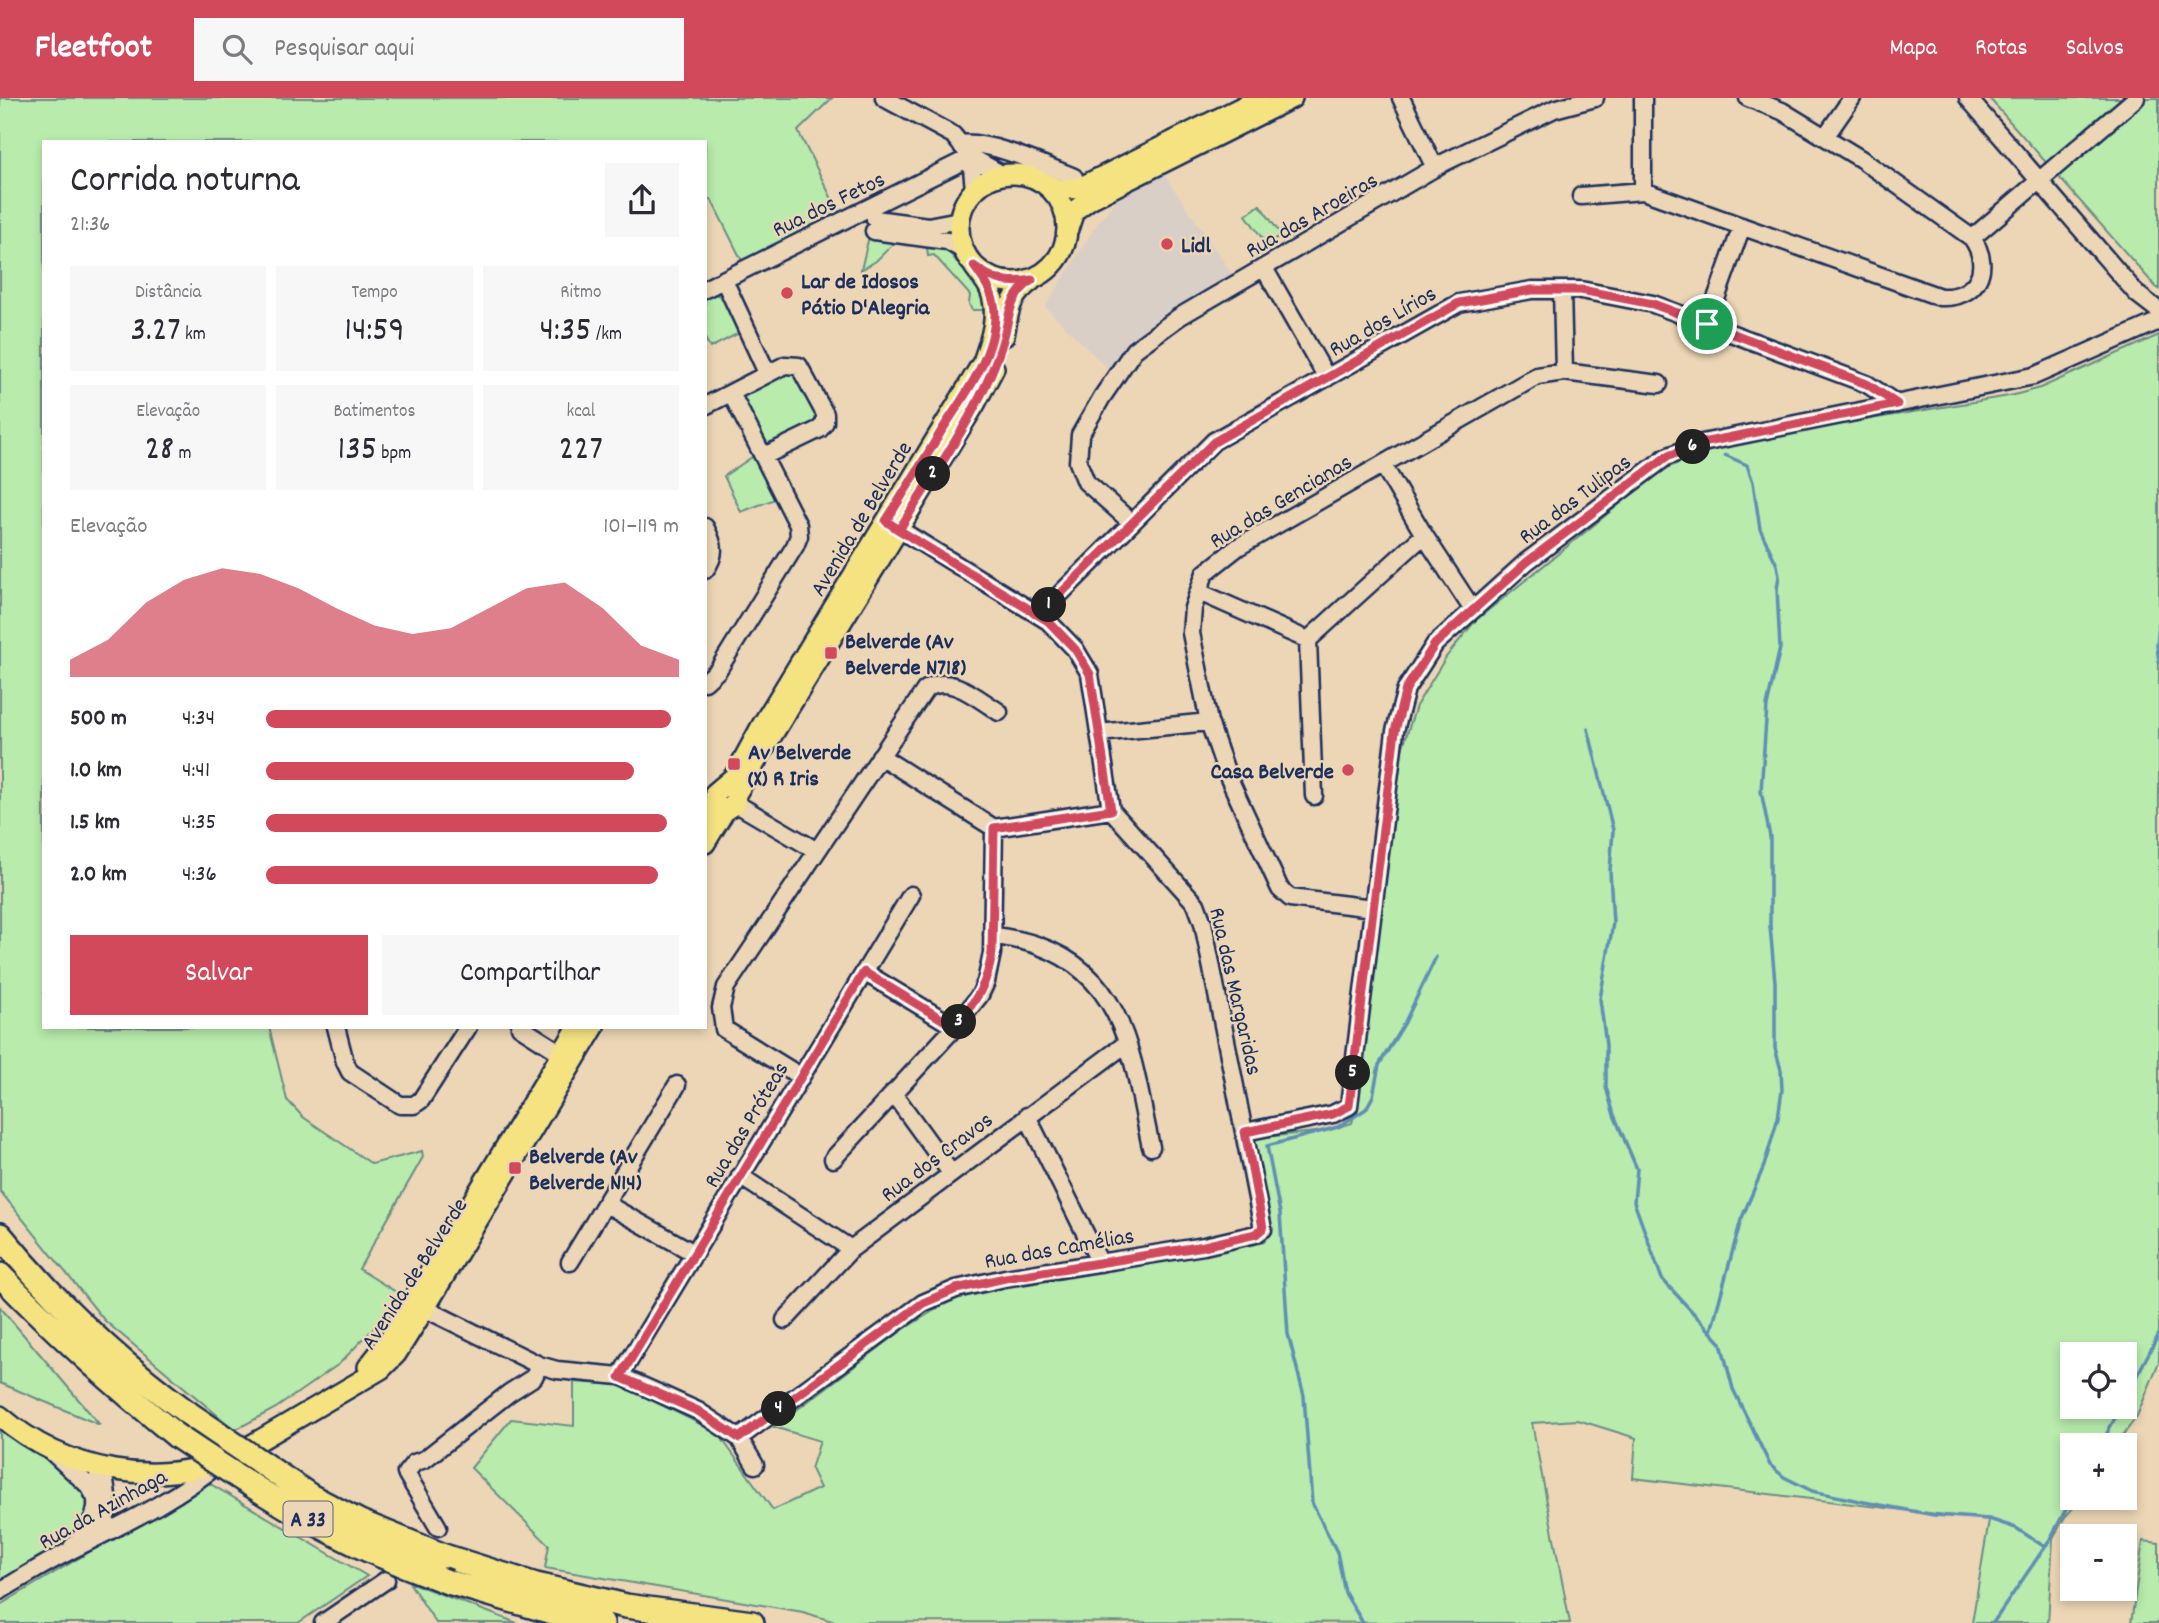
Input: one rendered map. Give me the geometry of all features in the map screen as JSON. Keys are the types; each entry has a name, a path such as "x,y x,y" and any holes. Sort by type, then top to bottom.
{"highway":[{"name":"A 33","path":"0,1235 36,1279 156,1390 313,1497 360,1522 444,1556 536,1585 614,1604 752,1623"},
{"name":"A 33","path":"0,1275 54,1331 178,1437 246,1483 304,1517 358,1545 448,1582 552,1612 602,1623"}],"main road":[{"path":"1260,98 1079,188 1060,190 1032,177 1018,174 988,180 974,190 965,204 960,220 959,235 969,258 987,276 1001,282 1032,280 1058,260 1074,211 1090,199 1292,98"},
{"path":"1045,184 1062,204 1068,230"},
{"name":"Avenida de Belverde","path":"893,526 983,362 992,337 995,314 990,289 969,258"},
{"name":"Avenida de Belverde","path":"707,837 720,799 768,715 975,404 993,370 1009,309 1017,291 1032,280"},
{"name":"Avenida de Belverde","path":"0,1416 27,1437 70,1459 102,1468 139,1472 169,1471 223,1461 352,1387 388,1363 418,1304 468,1233 568,1057 577,1029"},
{"name":"Avenida de Belverde","path":"568,1057 592,1029"}],"street":[{"path":"884,98 953,135 966,150 1003,175"},
{"path":"1401,98 1436,167"},
{"name":"Rua das Aroeiras","path":"1131,522 1086,482 1078,462 1080,435 1134,350 1179,317 1436,167 1554,109 1595,98"},
{"path":"1643,98 1643,191"},
{"path":"1581,196 1643,191 1932,295 1948,297 1964,293 1970,288 1981,272 1982,256 1972,238 1861,159 1782,111 1748,98"},
{"path":"1825,137 1852,98"},
{"path":"1972,238 2136,98"},
{"path":"1972,99 2137,294 2159,311"},
{"path":"974,190 966,150 972,142 1074,177"},
{"name":"Rua dos Fetos","path":"707,288 966,150"},
{"name":"Rua dos Fetos","path":"960,220 928,226 875,225 947,241 969,258"},
{"path":"1707,324 1742,226"},
{"path":"1264,268 1327,378"},
{"path":"724,280 767,373"},
{"name":"Rua dos Lírios","path":"1039,615 1214,442 1459,303 1532,290 1581,290 1653,304 1867,384 1897,404"},
{"path":"1562,290 1564,372"},
{"name":"Rua das Tulipas","path":"1245,1132 1333,1114 1349,1106 1395,731 1406,689 1435,644 1527,562 1666,457 1702,443 2035,376 2159,321"},
{"path":"707,405 790,363 799,366 825,418 820,429 764,456"},
{"name":"Rua das Gencianas","path":"1373,908 1290,898 1280,889 1227,774 1209,722 1191,633 1193,608 1205,573 1238,547 1537,376 1564,372 1659,384"},
{"path":"707,680 718,670 799,536 798,525 731,393"},
{"path":"1384,465 1424,535 1473,610"},
{"path":"880,756 994,828 1111,810 1090,674 1075,649 1048,621 893,526"},
{"path":"707,531 715,553 707,567"},
{"path":"1308,640 1424,535"},
{"path":"1199,592 1308,640"},
{"path":"1308,640 1314,796"},
{"path":"800,1076 724,1029 721,1008 726,987 925,691 934,684 948,683 999,712"},
{"path":"1099,733 1209,722"},
{"path":"720,799 817,851"},
{"name":"Rua das Margaridas","path":"1111,810 1196,904 1203,923 1263,1228"},
{"path":"833,1159 955,1027 980,995 986,982 992,953 994,828"},
{"name":"Rua das Próteas","path":"620,1377 911,895"},
{"path":"992,935 1039,946 1075,964 1096,984 1114,1007 1127,1043 1151,1147"},
{"path":"864,972 955,1027"},
{"path":"337,1029 345,1062 351,1072 400,1105 409,1106 421,1100 467,1029"},
{"path":"523,1029 568,1057"},
{"name":"Rua dos Cravos","path":"785,1320 850,1249 1127,1043"},
{"path":"570,1262 677,1085"},
{"path":"893,1093 951,1173"},
{"path":"1027,1116 1100,1263"},
{"path":"740,1176 850,1249"},
{"path":"606,1204 694,1253"},
{"name":"Rua das Camélias","path":"739,1438 923,1303 956,1289 1005,1278 1204,1246 1256,1234 1263,1228"},
{"path":"418,1304 539,1365 557,1370 620,1377 698,1411 739,1438 755,1465"},
{"path":"438,1527 406,1473 414,1462 425,1460 509,1393 534,1377 539,1365"},
{"path":"49,1449 89,1486 95,1498"},
{"name":"Rua da Azinhaga","path":"0,1591 202,1478 223,1461"},
{"path":"67,1553 91,1522 96,1505 94,1485 102,1468"},
{"path":"92,1541 104,1526 108,1515 108,1495 102,1468"},
{"path":"323,1623 386,1580"}],"shaded area":[{"path":"1163,173 1236,280 1127,346 1109,370 1045,307 1093,230 1115,201"}],"green space":[{"path":"0,98 832,98 798,131 840,215 744,265 711,199 707,200 707,140 42,140 42,1029 269,1029 287,1100 303,1117 372,1164 422,1151 423,1157 359,1269 404,1297 339,1364 276,1408 235,1430 104,1320 0,1191"},
{"path":"1989,98 2159,98 2159,289 2156,287"},
{"path":"1260,205 1281,235 1267,245 1246,215"},
{"path":"869,236 920,243 895,242 876,261 861,270"},
{"path":"930,245 951,254 978,283 986,310 972,310 969,304 970,295 934,255 928,256 927,248"},
{"path":"711,292 724,298 741,332 710,348 707,342 707,293"},
{"path":"2159,335 2159,1362 2137,1416 2137,1342 2060,1342 2060,1419 2135,1419 2125,1433 2060,1433 2060,1510 2071,1510 2053,1538 2048,1623 1972,1623 1989,1520 1633,1478 1636,1438 1578,1420 1532,1423 1570,1623 835,1622 803,1612 545,1568 549,1545 471,1468 511,1419 574,1426 574,1382 620,1385 717,1432 773,1510 820,1488 811,1469 820,1441 774,1427 904,1329 951,1300 999,1287 1264,1242 1269,1234 1255,1138 1326,1131 1352,1123 1358,1100 1399,759 1416,706 1446,657 1475,621 1658,473 1690,458 1756,440 2014,395 2040,388"},
{"path":"786,370 795,371 819,415 816,424 771,447 765,446 740,393"},
{"path":"758,453 780,497 741,512 724,476"},
{"path":"0,1307 100,1425 0,1383"},
{"path":"0,1421 82,1487 89,1495 92,1509 72,1540 0,1580"},
{"path":"207,1482 367,1576 298,1623 0,1623 0,1605"},
{"path":"2143,1541 2159,1543 2159,1623 2131,1623 2134,1601 2137,1601"},
{"path":"409,1582 517,1623 436,1623"}],"waterway":[{"path":"1711,1331 1741,1220 1764,1166 1778,1118 1782,1090 1781,1070 1775,1048 1775,982 1770,926 1770,837 1761,791 1767,706 1780,648 1777,589 1779,576 1777,565 1760,529 1753,482 1747,465 1725,455"},
{"path":"2159,624 2159,661"},
{"path":"1588,729 1613,830 1610,871 1613,923 1600,999 1606,1045 1606,1087 1614,1115 1637,1169 1634,1202 1662,1279 1721,1343 1733,1389 1770,1465 1784,1477 1812,1491 1864,1502 1934,1515 1989,1519 2016,1528 2045,1547"},
{"path":"1363,1623 1345,1593 1337,1552 1312,1503 1304,1396 1288,1334 1280,1213 1267,1146 1338,1127 1366,1109 1373,1096 1379,1065 1405,1022 1436,957"},
{"path":"2137,1375 2159,1334"},
{"path":"2107,1433 2115,1419"},
{"path":"1993,1623 2049,1541 2066,1510"}],"place":[{"name":"Lidl","path":"1167,244"},
{"name":"Lar de Idosos Pátio D'Alegria","path":"787,293"},
{"name":"Belverde (Av Belverde N718)","path":"831,653"},
{"name":"Av Belverde (X) R Iris","path":"734,764"},
{"name":"Casa Belverde","path":"1348,770"},
{"name":"Belverde (Av Belverde N14)","path":"515,1168"}],"route":[{"path":"1707,324 1653,304 1581,290 1532,290 1459,303 1214,442 1039,615 899,530 886,521 970,385 983,362 992,337 995,314 990,289 974,266 1001,282 1032,280 1017,291 1009,309 1004,338 993,370 899,530 1048,621 1075,649 1090,674 1111,810 994,828 990,968 980,995 955,1027 864,972 620,1377 698,1411 739,1438 923,1303 956,1289 1005,1278 1204,1246 1256,1234 1263,1228 1245,1132 1333,1114 1349,1106 1395,731 1406,689 1435,644 1527,562 1666,457 1702,443 1897,404 1867,384 1707,324"}]}
